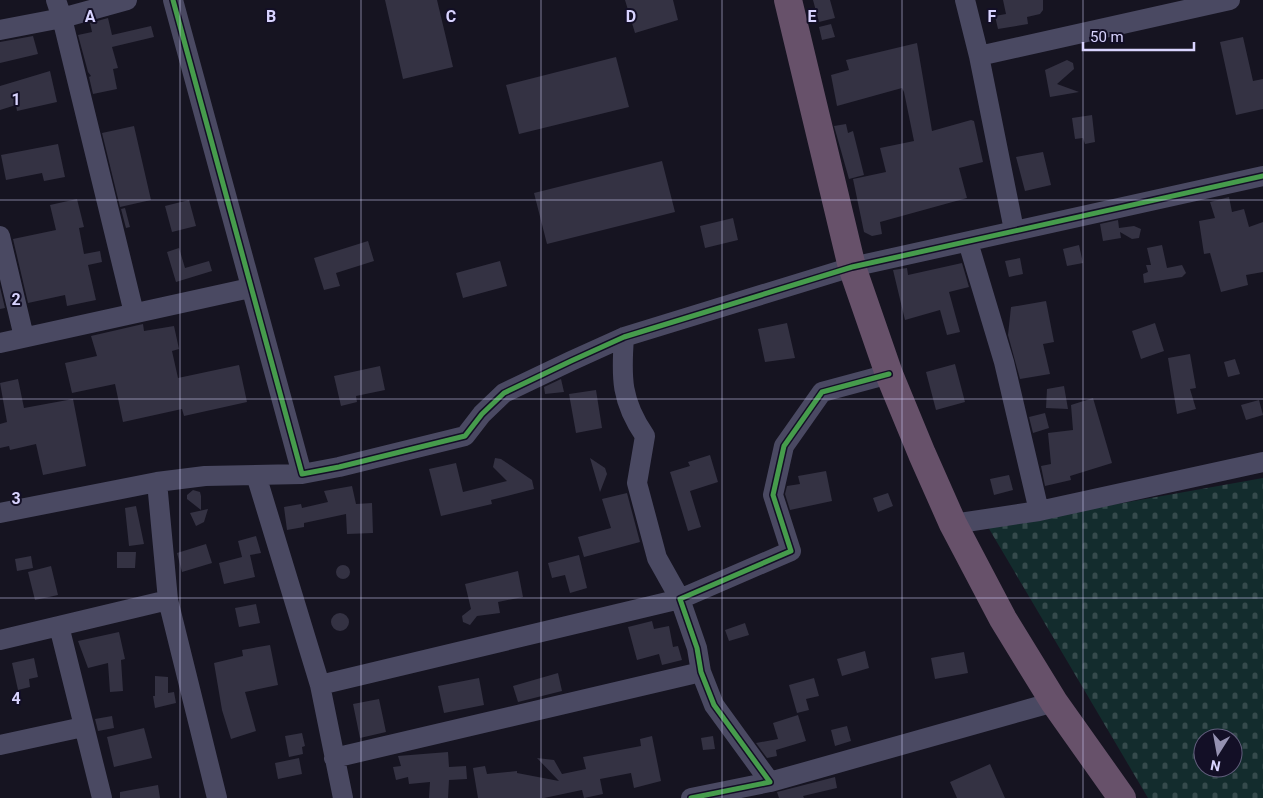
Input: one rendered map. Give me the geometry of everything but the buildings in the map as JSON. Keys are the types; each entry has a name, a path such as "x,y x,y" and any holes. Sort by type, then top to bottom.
{"highway":[{"path":"788,0 852,267 889,374 953,524 1003,619 1054,702 1122,798"}],"street":[{"path":"0,30 59,9 127,0"},
{"path":"173,0 302,474"},
{"path":"965,0 980,56 1014,230"},
{"path":"980,56 1230,0"},
{"path":"59,9 134,313"},
{"path":"0,512 157,482 205,476 302,474 340,467 465,436 482,414 504,393 624,337 852,267 1263,176"},
{"path":"0,236 24,337"},
{"path":"968,242 1004,362 1039,511"},
{"path":"0,343 250,288"},
{"path":"624,337 621,375 631,414 645,436 636,483 657,558 680,599 697,648 701,672 714,705 770,782"},
{"path":"320,685 680,599 791,551 773,495 784,446 822,392 889,374"},
{"path":"953,524 1039,511 1263,462"},
{"path":"256,475 320,685 343,798"},
{"path":"157,482 168,600 217,798"},
{"path":"0,640 168,600"},
{"path":"59,626 102,798"},
{"path":"334,758 701,672"},
{"path":"690,798 770,782 1054,702"},
{"path":"0,745 83,728"}],"green space":[{"path":"1263,478 1263,798 1148,798 988,527"}],"cycle path":[{"path":"173,0 302,474 339,467 465,436 482,414 504,393 624,337 852,267 1263,176"},
{"path":"691,798 770,782 714,705 701,672 697,648 680,599 791,551 773,495 784,446 822,392 889,374"}]}
